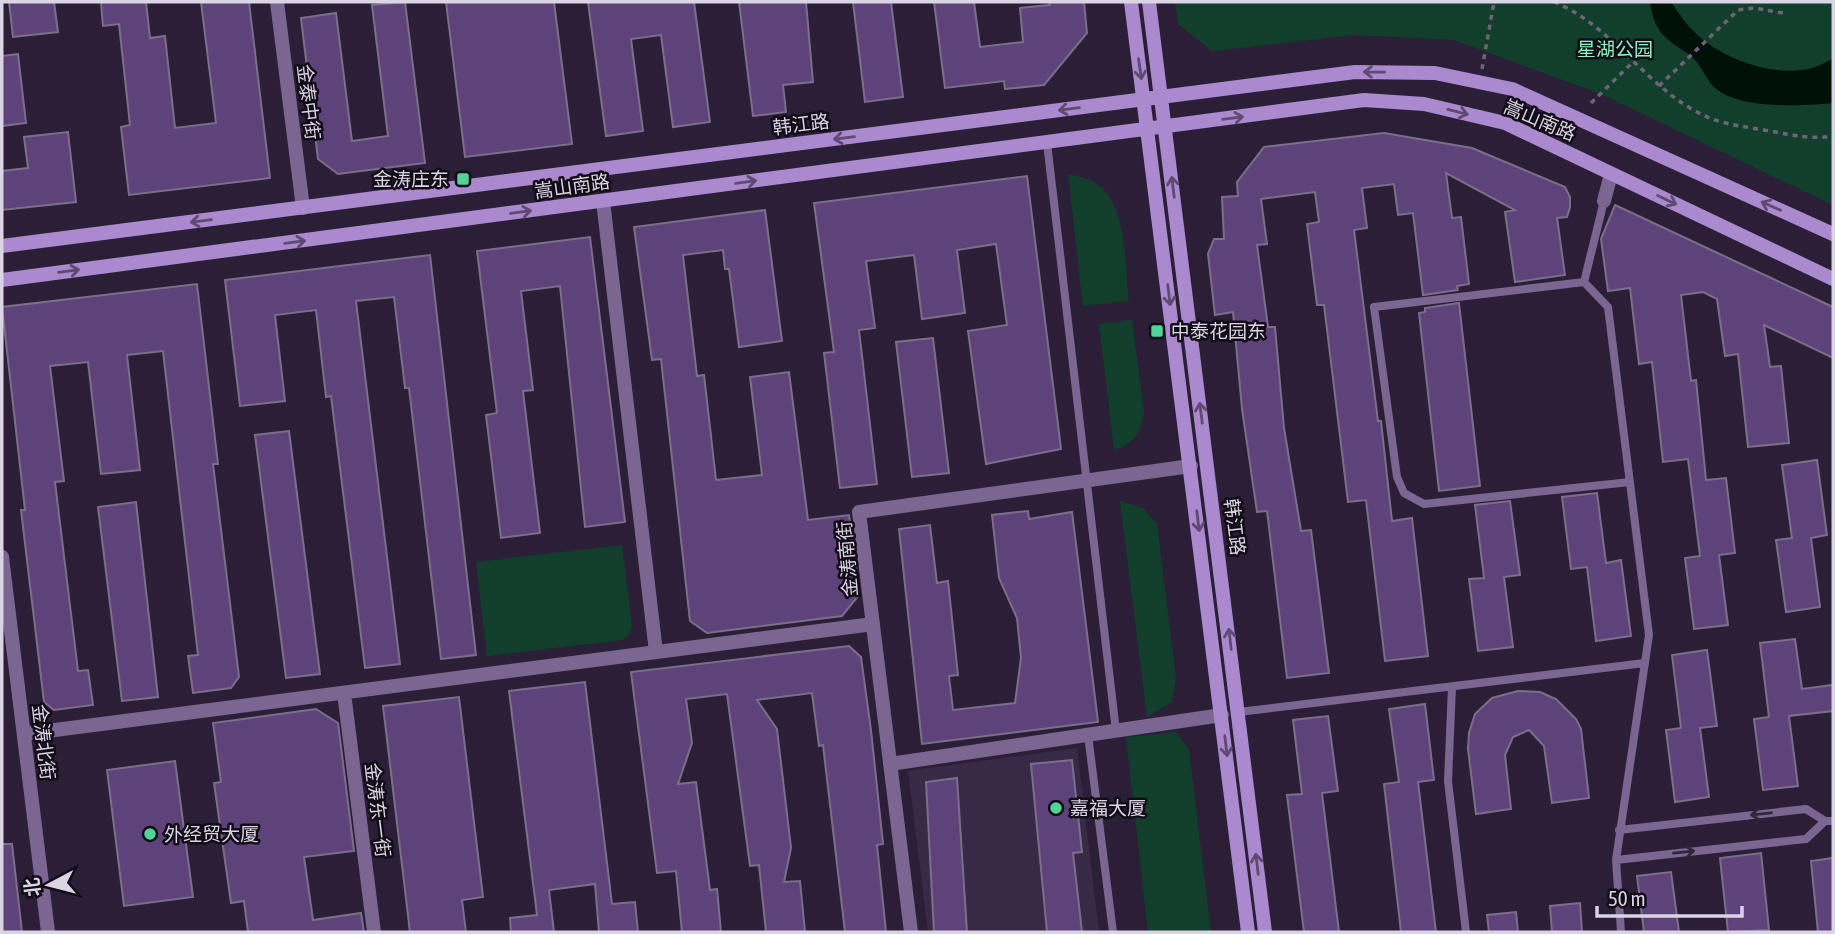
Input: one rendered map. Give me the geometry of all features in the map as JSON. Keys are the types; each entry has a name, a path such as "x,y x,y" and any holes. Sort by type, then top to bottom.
{"street":[{"name":"金泰中街","path":"277,2 303,208"},
{"name":"韩江路","path":"1130,2 1191,466 1248,932"},
{"name":"韩江路","path":"1149,2 1265,932"},
{"name":"嵩山南路","path":"1161,97 1355,72 1435,73 1512,89 1833,234"},
{"name":"韩江路","path":"303,208 1161,97"},
{"name":"嵩山南路","path":"1165,128 1364,100 1424,104 1505,123 1833,279"},
{"path":"1148,130 1165,128"},
{"name":"嵩山南路","path":"2,280 1148,130"},
{"path":"1604,201 1611,174"},
{"path":"603,201 656,652"},
{"path":"2,246 303,208"},
{"name":"金涛南街","path":"911,932 859,512 1191,466"},
{"name":"金涛北街","path":"2,558 48,932"},
{"path":"24,734 873,624"},
{"name":"金涛东一街","path":"344,693 374,932"},
{"path":"890,764 1222,715"}],"lane":[{"path":"1047,143 1116,731"},
{"path":"1584,282 1604,201"},
{"path":"1584,282 1608,307 1649,635 1616,860 1621,932"},
{"path":"1584,282 1374,307 1397,477 1404,493 1424,504 1630,482"},
{"path":"1239,712 1645,663"},
{"path":"1452,687 1448,781 1466,932"},
{"path":"1088,735 1113,932"},
{"path":"1616,860 1806,839 1829,821 1806,809 1619,830"}],"path":[{"path":"1478,82 1494,2"},
{"path":"1554,2 1578,12 1659,86 1699,113 1723,123 1815,139 1833,136"},
{"path":"1659,86 1738,10 1754,8 1783,13"},
{"path":"1591,103 1633,62"}],"shaded area":[{"path":"1650,2 1671,2 1689,27 1702,39 1748,64 1784,71 1802,70 1833,58 1833,103 1770,105 1723,94 1713,86 1694,58 1659,29"},
{"path":"1077,748 1099,932 928,932 908,771"}],"green space":[{"name":"星湖公园","path":"1175,2 1650,2 1655,21 1663,34 1692,58 1707,77 1725,88 1769,103 1833,103 1833,205 1601,94 1454,40 1355,35 1212,51 1178,24"},
{"name":"星湖公园","path":"1671,2 1833,2 1833,58 1818,66 1801,70 1784,71 1748,64 1702,39 1689,27"},
{"path":"1068,174 1094,182 1114,204 1123,236 1129,301 1083,306"},
{"path":"1132,320 1144,412 1141,426 1135,436 1127,444 1114,450 1099,324"},
{"path":"1120,501 1143,508 1157,524 1176,678 1172,702 1147,717"},
{"path":"622,545 632,625 630,633 623,640 487,656 476,562"},
{"path":"1176,732 1189,750 1211,932 1148,932 1126,737"}],"building":[{"path":"9,2 54,2 58,32 13,37"},
{"path":"101,2 146,2 150,38 165,36 175,128 216,123 201,2 249,2 270,178 129,195 121,127 130,125 119,24 103,26"},
{"path":"405,2 425,163 338,174 318,159 301,18 336,13 352,141 388,136 372,5"},
{"path":"446,2 554,2 572,144 465,157"},
{"path":"588,2 694,2 710,122 673,127 661,35 631,39 643,131 606,136"},
{"path":"739,2 806,2 813,82 783,85 786,112 753,116"},
{"path":"853,2 891,2 903,97 865,102"},
{"path":"934,2 974,2 980,47 1023,42 1020,8 1050,5 1049,2 1084,2 1087,33 1044,85 1005,89 1004,81 945,88"},
{"path":"18,54 26,123 2,126 2,56"},
{"path":"68,132 76,202 2,210 2,171 28,168 24,137"},
{"path":"1384,133 1472,148 1565,187 1570,197 1570,207 1567,217 1557,218 1565,275 1515,282 1505,212 1515,210 1446,173 1452,218 1461,217 1469,284 1457,286 1458,290 1423,295 1413,213 1398,215 1394,184 1362,188 1367,228 1354,230 1392,521 1412,518 1428,656 1385,661 1366,500 1348,502 1324,305 1317,305 1307,224 1319,222 1315,192 1261,199 1267,244 1257,245 1268,327 1275,327 1284,428 1301,531 1311,530 1329,673 1287,678 1267,511 1257,512 1242,409 1233,312 1215,315 1208,254 1214,239 1224,239 1222,197 1238,196 1237,182 1264,147"},
{"path":"1027,176 1061,449 986,464 968,331 1007,325 996,244 957,250 965,313 922,319 914,255 866,261 875,328 859,330 877,484 840,488 824,353 834,352 814,203"},
{"path":"1615,205 1833,307 1833,358 1764,325 1770,367 1781,366 1789,443 1748,447 1738,354 1725,356 1717,299 1703,292 1681,295 1691,381 1696,380 1706,480 1726,478 1735,553 1719,555 1728,625 1694,629 1685,558 1700,556 1688,459 1663,462 1652,362 1639,364 1630,288 1608,291 1601,239"},
{"path":"765,210 782,341 739,347 729,269 725,269 723,250 683,255 697,376 704,375 716,480 762,475 750,377 789,372 808,520 849,515 859,595 842,616 707,633 690,621 661,359 652,360 634,227"},
{"path":"590,237 625,522 585,527 560,286 521,291 533,390 523,391 540,533 501,538 486,415 497,413 477,251"},
{"path":"430,255 476,655 441,659 409,388 405,388 394,297 356,301 400,664 365,668 331,396 326,397 316,310 275,315 285,401 240,406 225,280"},
{"path":"197,284 218,464 213,464 239,677 231,688 193,693 188,656 198,655 163,351 127,355 140,470 101,474 88,362 50,366 64,481 55,482 78,671 88,670 93,705 54,710 44,702 21,510 25,510 2,307"},
{"path":"1459,303 1480,486 1439,491 1419,313 1425,312 1425,308"},
{"path":"933,338 949,473 912,477 896,342"},
{"path":"289,431 320,674 286,678 255,435"},
{"path":"1817,460 1827,535 1811,538 1820,607 1786,612 1776,540 1792,538 1782,465"},
{"path":"1597,493 1606,563 1621,560 1631,636 1596,641 1587,567 1571,569 1562,497"},
{"path":"1510,501 1520,575 1504,577 1513,647 1478,651 1469,579 1484,578 1475,505"},
{"path":"136,502 158,697 122,701 98,507"},
{"path":"1028,511 1029,519 1072,512 1098,722 922,744 899,529 930,525 937,583 948,581 958,675 949,676 953,710 1015,703 1021,658 1017,618 999,578 992,515"},
{"path":"1795,639 1802,689 1833,685 1833,711 1789,716 1798,786 1763,790 1754,719 1769,717 1760,643"},
{"path":"849,646 861,657 871,730 883,844 877,845 886,932 845,932 823,745 819,746 812,693 757,700 777,729 791,848 784,882 800,881 805,932 766,932 759,865 750,866 727,694 686,699 692,743 678,784 696,782 710,890 717,889 721,932 682,932 676,871 657,873 631,672"},
{"path":"1707,650 1717,726 1700,728 1709,797 1675,802 1666,730 1681,728 1672,655"},
{"path":"585,682 612,904 635,902 638,932 599,932 595,884 549,890 554,932 511,932 510,918 537,915 509,691"},
{"path":"1518,691 1540,692 1556,699 1576,719 1581,729 1589,798 1552,803 1544,746 1529,730 1513,737 1505,755 1511,809 1476,814 1468,749 1469,733 1475,714 1492,698"},
{"path":"459,697 483,897 462,900 466,932 410,932 383,706"},
{"path":"1425,704 1434,780 1418,782 1436,932 1401,932 1384,784 1399,782 1389,709"},
{"path":"316,709 338,723 354,851 304,857 313,920 361,913 364,932 248,932 244,901 231,903 214,783 221,782 213,723"},
{"path":"1328,716 1338,791 1322,793 1339,932 1304,932 1287,795 1302,794 1293,720"},
{"name":"嘉福大厦","path":"1072,760 1082,852 1073,853 1082,932 1047,932 1031,764"},
{"name":"外经贸大厦","path":"175,761 193,897 124,906 107,770"},
{"path":"957,778 967,932 934,932 926,782"},
{"path":"2,844 12,844 22,932 2,932"},
{"path":"1761,853 1769,930 1728,932 1720,858"},
{"path":"1833,858 1833,932 1818,932 1811,861"},
{"path":"1671,872 1679,932 1644,932 1637,876"},
{"path":"1580,903 1582,932 1552,932 1550,906"},
{"path":"1516,912 1518,932 1489,932 1487,915"}],"place":[{"name":"金涛庄东","path":"463,179"},
{"name":"中泰花园东","path":"1157,331"},
{"name":"嘉福大厦","path":"1056,808"},
{"name":"外经贸大厦","path":"150,834"}]}
